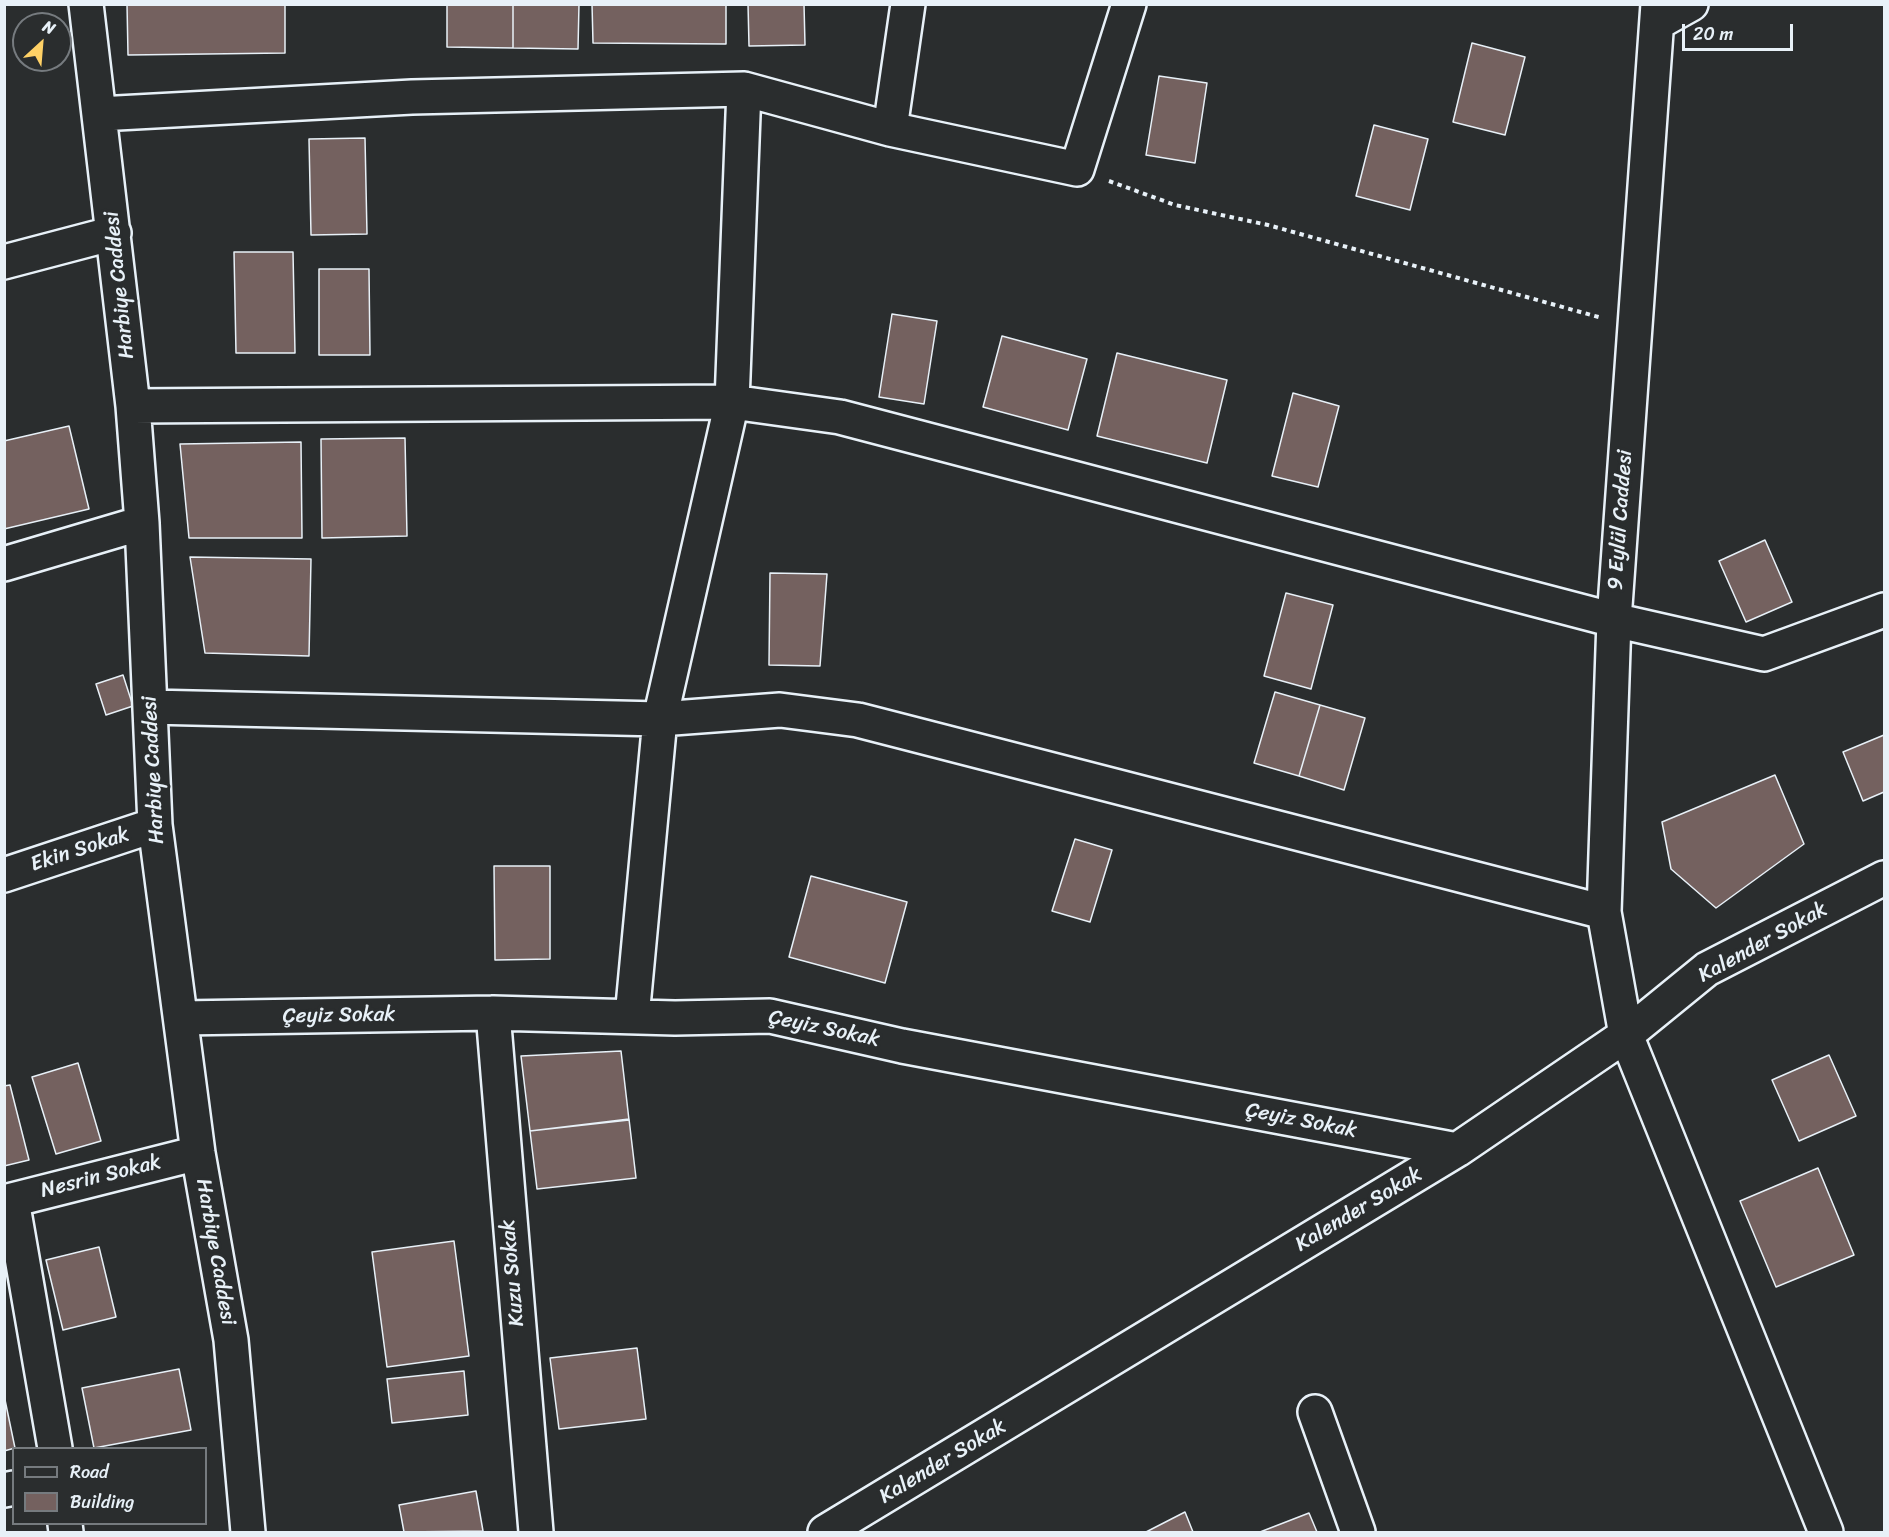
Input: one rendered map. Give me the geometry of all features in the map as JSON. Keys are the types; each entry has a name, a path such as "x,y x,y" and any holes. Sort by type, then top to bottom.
{"street":[{"name":"Harbiye Caddesi","path":"86,4 133,406 142,523 155,825 198,1153 231,1340 248,1533"},
{"path":"890,129 908,4"},
{"path":"99,114 412,97 744,88 890,129 1077,169 1129,4"},
{"path":"1658,14 1691,4"},
{"name":"9 Eylül Caddesi","path":"1658,14 1614,620 1604,912 1626,1035 1826,1533"},
{"path":"632,1017 660,719 732,402 744,88"},
{"path":"4,262 114,232"},
{"path":"133,406 732,402 851,420 1614,620 1764,654 1884,610"},
{"path":"4,564 142,523"},
{"path":"150,707 660,719 780,710 858,720 1604,912"},
{"name":"Ekin Sokak","path":"4,875 155,825"},
{"name":"Kalender Sokak","path":"825,1533 1457,1150 1626,1035 1707,969 1884,878"},
{"name":"Çeyiz Sokak","path":"181,1018 493,1013 632,1017 770,1016 902,1046 1457,1150"},
{"name":"Kuzu Sokak","path":"493,1013 536,1533"},
{"name":"Nesrin Sokak","path":"8,1201 198,1153"},
{"path":"8,1201 55,1447"},
{"path":"1315,1412 1358,1533"}],"path":[{"path":"1077,169 1175,205 1268,225 1634,327"}],"building":[{"path":"127,4 285,4 285,53 128,55"},
{"path":"447,4 513,4 513,48 447,47"},
{"path":"513,4 579,4 578,49 513,48"},
{"path":"592,4 726,4 726,44 593,43"},
{"path":"748,4 804,4 805,45 749,46"},
{"path":"1472,43 1525,57 1505,135 1453,122"},
{"path":"1159,76 1207,83 1195,163 1146,155"},
{"path":"1374,125 1428,139 1410,210 1356,196"},
{"path":"365,138 367,234 311,235 309,139"},
{"path":"234,252 293,252 295,353 236,353"},
{"path":"319,269 369,269 370,355 319,355"},
{"path":"892,314 937,321 924,404 879,397"},
{"path":"1002,336 1087,359 1068,430 983,407"},
{"path":"1117,353 1227,380 1207,463 1097,436"},
{"path":"1293,393 1339,406 1318,487 1272,476"},
{"path":"69,426 89,509 4,529 4,441"},
{"path":"405,438 407,536 322,538 321,439"},
{"path":"301,442 302,538 189,538 180,444"},
{"path":"1765,540 1792,602 1746,622 1719,561"},
{"path":"190,557 311,559 309,656 205,653"},
{"path":"770,573 827,574 820,666 769,665"},
{"path":"1286,593 1333,605 1311,689 1264,676"},
{"path":"123,675 133,706 106,715 96,684"},
{"path":"1275,692 1320,705 1299,776 1254,763"},
{"path":"1320,705 1365,718 1344,790 1299,776"},
{"path":"1884,735 1884,792 1863,801 1843,752"},
{"path":"1775,775 1804,844 1716,908 1671,869 1662,822"},
{"path":"1075,839 1112,850 1090,922 1052,911"},
{"path":"494,866 550,866 550,959 495,960"},
{"path":"811,876 907,902 885,983 789,957"},
{"path":"621,1051 629,1120 530,1131 521,1056"},
{"path":"1829,1055 1856,1116 1799,1141 1772,1080"},
{"path":"78,1063 101,1141 56,1154 32,1077"},
{"path":"10,1085 29,1160 4,1166 4,1086"},
{"path":"629,1119 636,1178 537,1189 530,1131"},
{"path":"1818,1168 1854,1255 1776,1287 1740,1201"},
{"path":"454,1241 469,1356 387,1367 372,1252"},
{"path":"99,1247 116,1317 63,1330 46,1260"},
{"path":"637,1348 646,1419 559,1429 550,1358"},
{"path":"179,1369 191,1430 94,1447 82,1388"},
{"path":"464,1371 468,1415 392,1423 387,1379"},
{"path":"4,1395 15,1447 4,1451"},
{"path":"476,1491 483,1531 404,1532 399,1505"},
{"path":"1185,1512 1193,1532 1146,1532"},
{"path":"1309,1513 1317,1532 1260,1532"}]}
